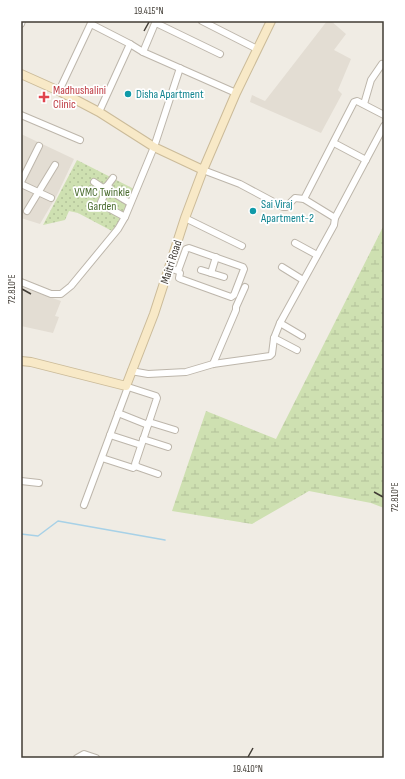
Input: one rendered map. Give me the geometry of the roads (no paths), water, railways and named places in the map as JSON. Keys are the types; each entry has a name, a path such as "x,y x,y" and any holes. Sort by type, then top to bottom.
{"street":[{"path":"202,21 258,49"},
{"name":"Maitri Road","path":"84,505 118,414 131,371 154,314 185,218 203,170 236,93 271,21"},
{"path":"59,91 91,22 143,52 236,93"},
{"path":"143,52 156,22 220,54"},
{"path":"98,112 130,44"},
{"path":"364,104 371,80 382,64"},
{"path":"21,282 51,294 60,294 71,286 118,229 125,217 154,147 180,68"},
{"path":"21,74 59,91 98,112 154,147 203,170 240,184 283,207 286,207 295,198 304,199 334,218"},
{"path":"304,199 354,102 357,101 364,104 384,115"},
{"path":"21,115 80,140"},
{"path":"131,371 148,374 186,372 213,364 270,356 272,354 274,338 280,324 334,225 334,218 384,126"},
{"path":"334,143 366,160"},
{"path":"39,146 21,183 51,198"},
{"path":"27,212 55,165"},
{"path":"113,178 100,202 101,204 125,217"},
{"path":"94,182 130,203"},
{"path":"185,218 242,246"},
{"path":"295,243 317,255"},
{"path":"189,248 243,267 244,269 232,297 181,279 179,278 180,273 178,271 186,249 189,248"},
{"path":"211,273 216,258"},
{"path":"169,268 178,271"},
{"path":"282,268 303,280"},
{"path":"201,270 224,278"},
{"path":"213,364 245,287"},
{"path":"280,324 302,336"},
{"path":"274,338 297,350"},
{"path":"21,361 127,386 156,396 157,398 135,464 136,466"},
{"path":"118,414 175,430"},
{"path":"110,435 168,447"},
{"path":"102,458 133,468 136,466 158,474"},
{"path":"21,481 39,483"},
{"path":"77,758 84,754 96,758"}],"waterway":[{"path":"21,534 38,536 58,521 165,540"}],"place":[{"name":"Disha Apartment","path":"128,94"},
{"name":"Madhushalini Clinic","path":"44,97"},
{"name":"Sai Viraj Apartment-2","path":"253,211"}],"park label":[{"name":"VVMC Twinkle Garden","path":"102,199"}]}
